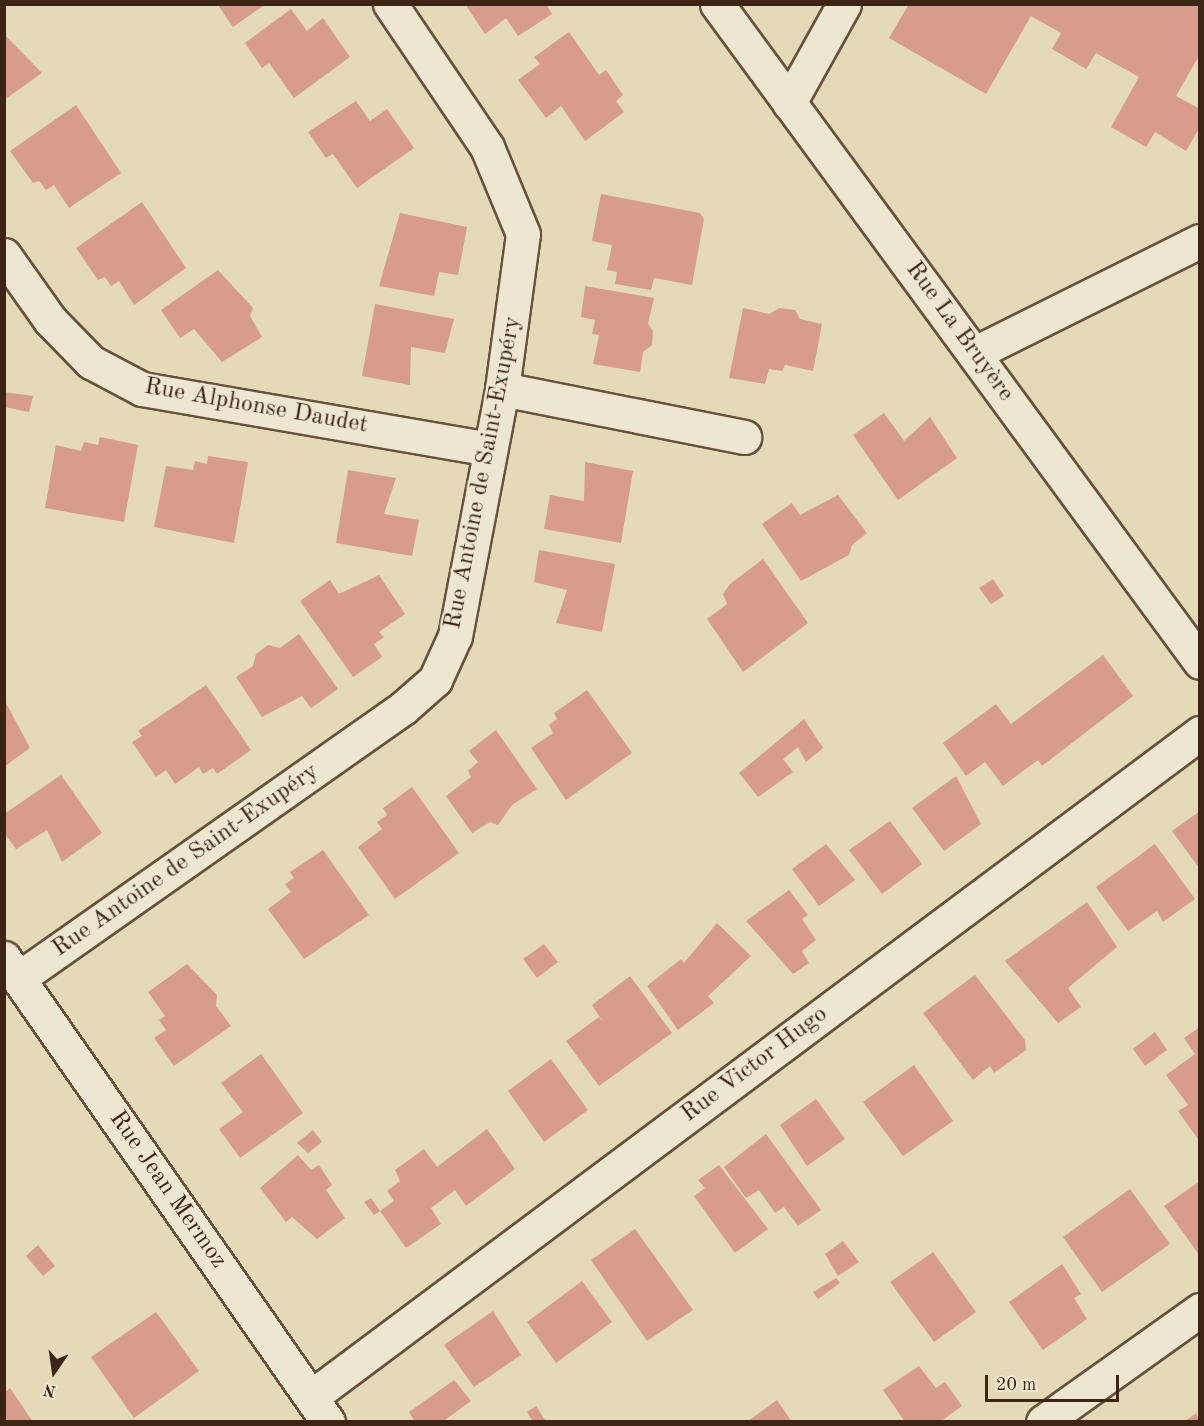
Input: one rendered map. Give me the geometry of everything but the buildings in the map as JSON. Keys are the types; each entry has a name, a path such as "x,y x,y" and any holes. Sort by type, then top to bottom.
{"street":[{"name":"Rue Antoine de Saint-Exupéry","path":"12,968 403,708 435,680 455,636 502,389 523,259 518,213 487,147 390,4"},
{"name":"Rue La Bruyère","path":"717,4 1200,662"},
{"path":"789,103 844,4"},
{"path":"975,353 1200,241"},
{"name":"Rue Alphonse Daudet","path":"4,255 50,320 92,362 142,389 490,448"},
{"path":"502,389 744,437"},
{"name":"Rue Victor Hugo","path":"320,1409 1200,733"},
{"name":"Rue Jean Mermoz","path":"12,968 320,1409"},
{"path":"1042,1422 1200,1311"}]}
